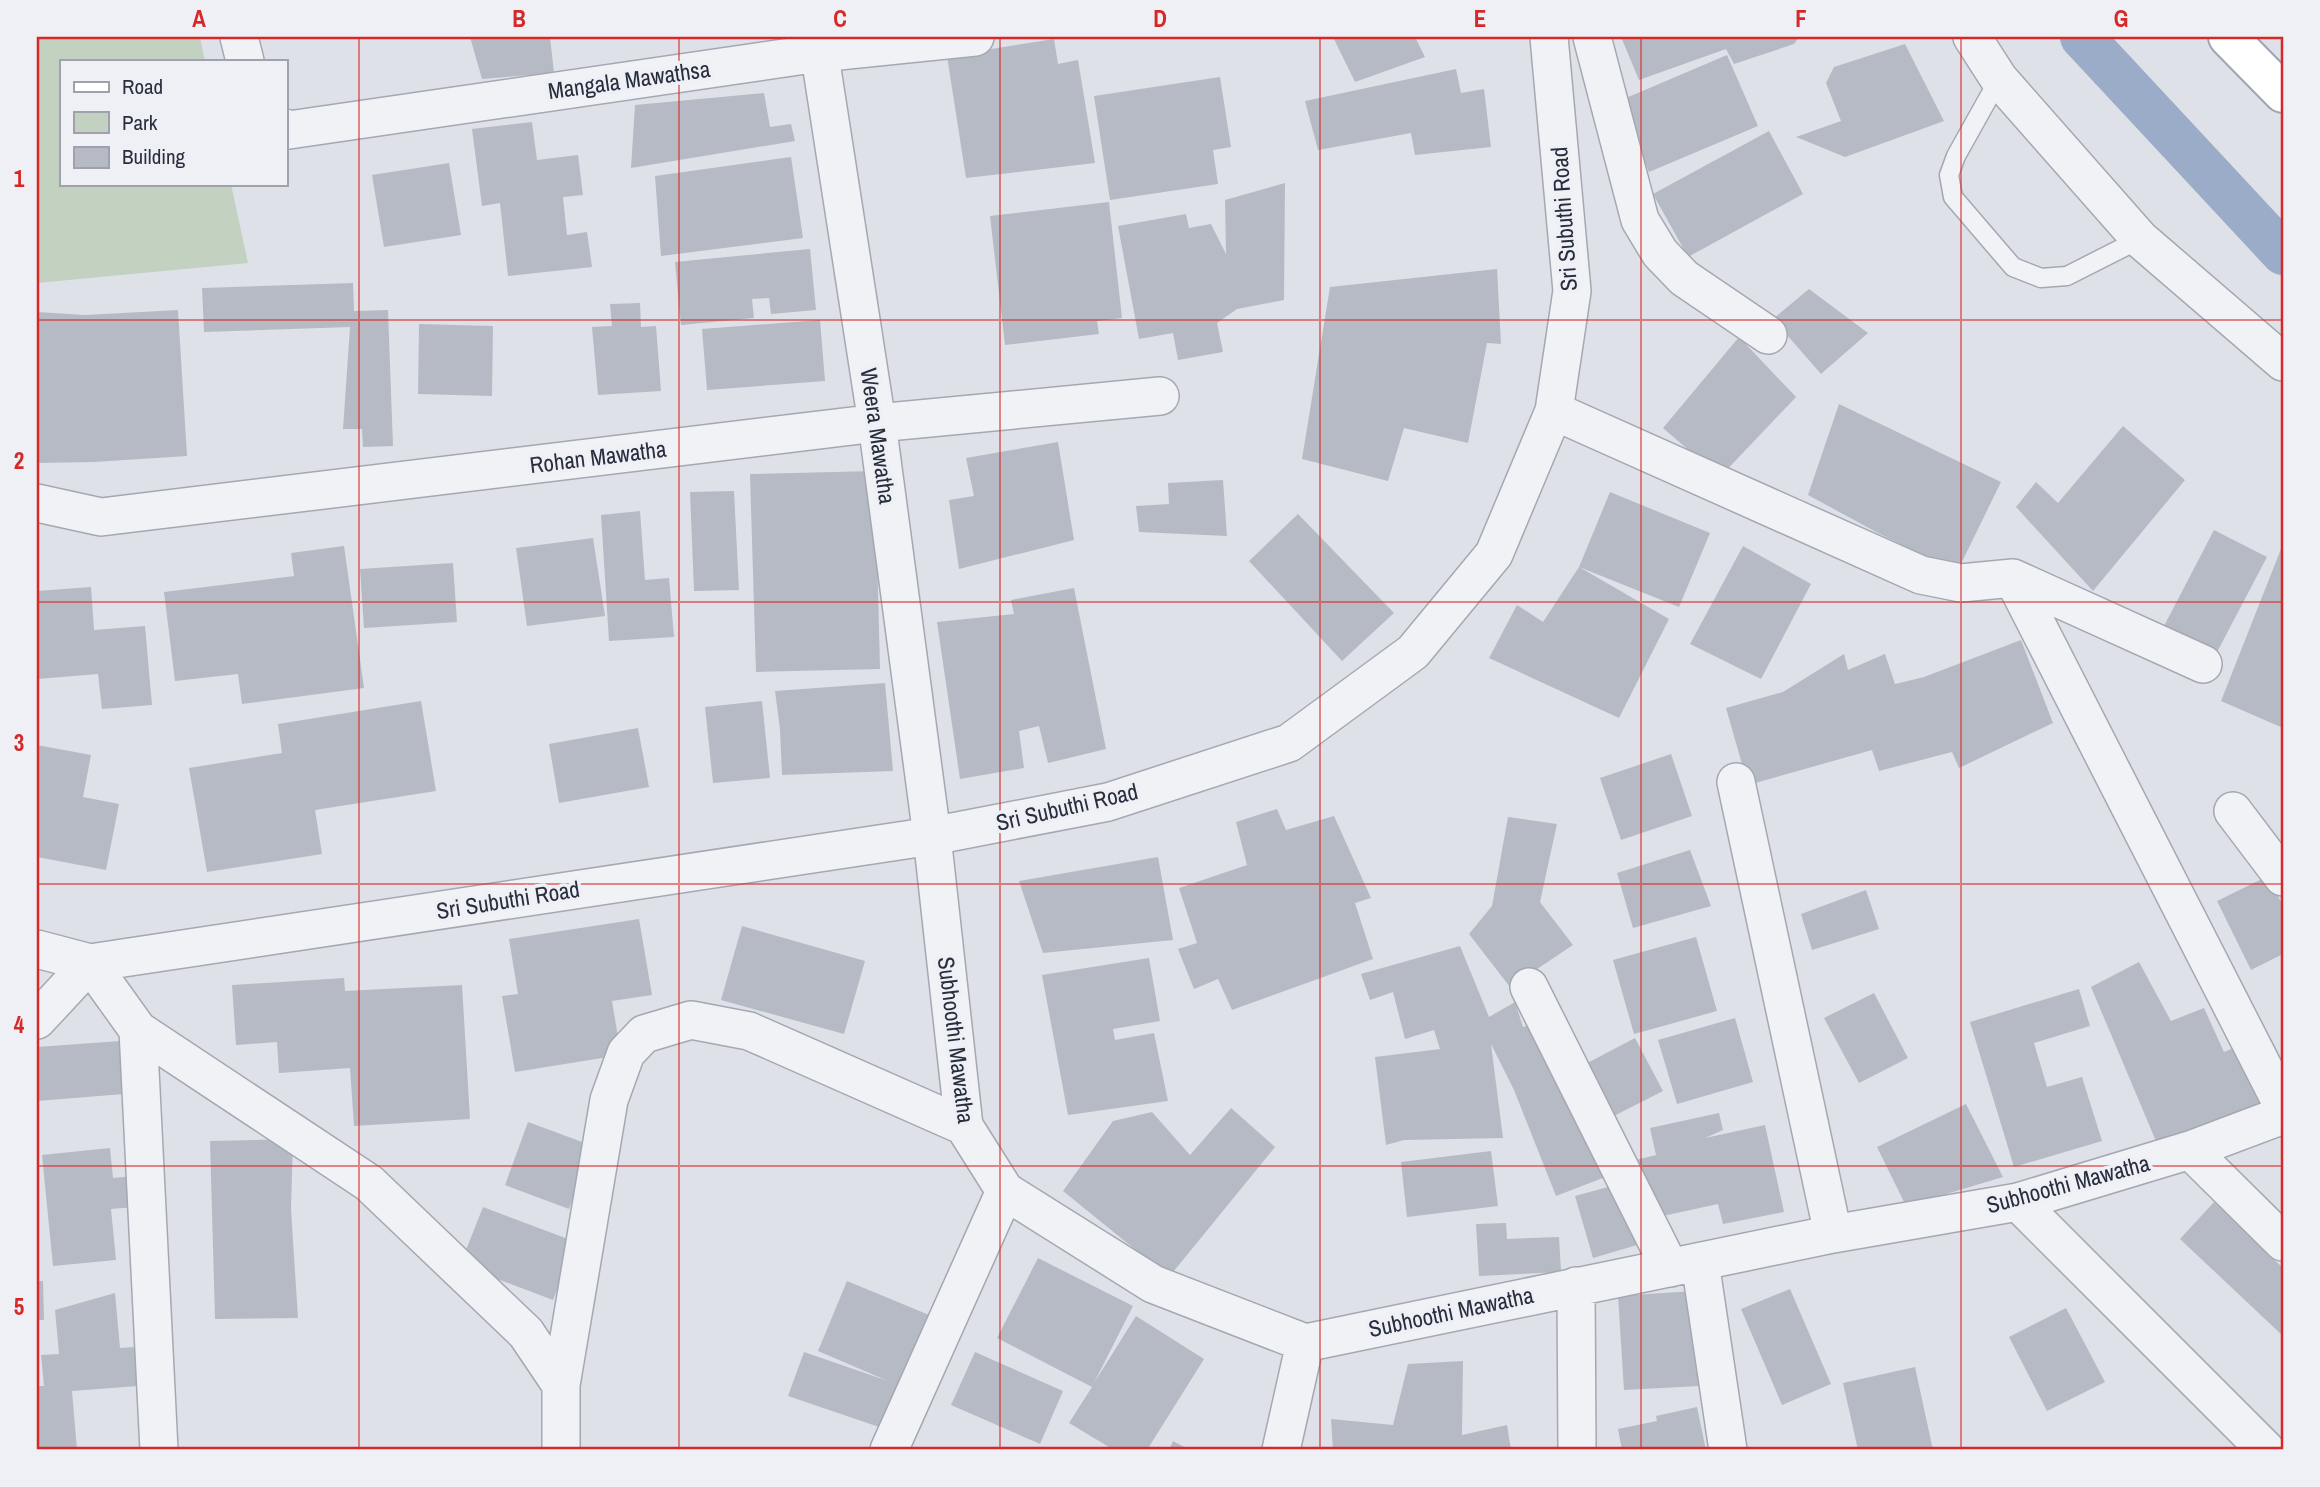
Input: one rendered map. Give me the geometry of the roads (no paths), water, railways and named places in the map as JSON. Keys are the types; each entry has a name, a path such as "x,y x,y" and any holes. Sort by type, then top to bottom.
{"main road":[{"path":"2228,37 2283,93"}],"street":[{"path":"239,37 245,60"},
{"name":"Mangala Mawathsa","path":"287,129 818,45 975,37"},
{"name":"Sri Subuthi Road","path":"37,949 90,963 932,836 1108,802 1289,743 1413,652 1494,554 1554,411 1572,291 1549,37"},
{"path":"1592,37 1640,219 1647,231 1660,253 1684,278 1768,335"},
{"path":"1972,37 1999,79 2140,239 2283,362"},
{"name":"Weera Mawatha","path":"818,45 877,424 932,836"},
{"name":"Rohan Mawatha","path":"37,503 102,517 877,424 1160,396"},
{"path":"1554,411 1921,575 1961,583 2013,578 2203,664"},
{"path":"2013,578 2283,1106"},
{"path":"1736,782 1833,1234"},
{"path":"2233,811 2283,877"},
{"name":"Subhoothi Mawatha","path":"932,836 964,1126 1005,1191 1153,1284 1305,1343 1833,1234 2018,1202 2190,1150 2283,1115"},
{"path":"37,1020 90,963 138,1030 369,1182 526,1333 561,1385"},
{"path":"1529,987 1685,1265 1728,1450"},
{"path":"561,1450 561,1385 609,1100 626,1053 644,1034 691,1020 749,1031 964,1126"},
{"path":"138,1030 159,1450"},
{"path":"2190,1150 2283,1242"},
{"path":"889,1450 1005,1191"},
{"path":"2018,1202 2266,1450"},
{"path":"1576,1286 1577,1450"},
{"path":"1281,1450 1305,1343"}],"lane":[{"path":"1999,79 1956,156 1949,175 1953,197 2013,267 2041,278 2067,276 2140,239"}],"waterway":[{"path":"2082,37 2283,253"}]}
